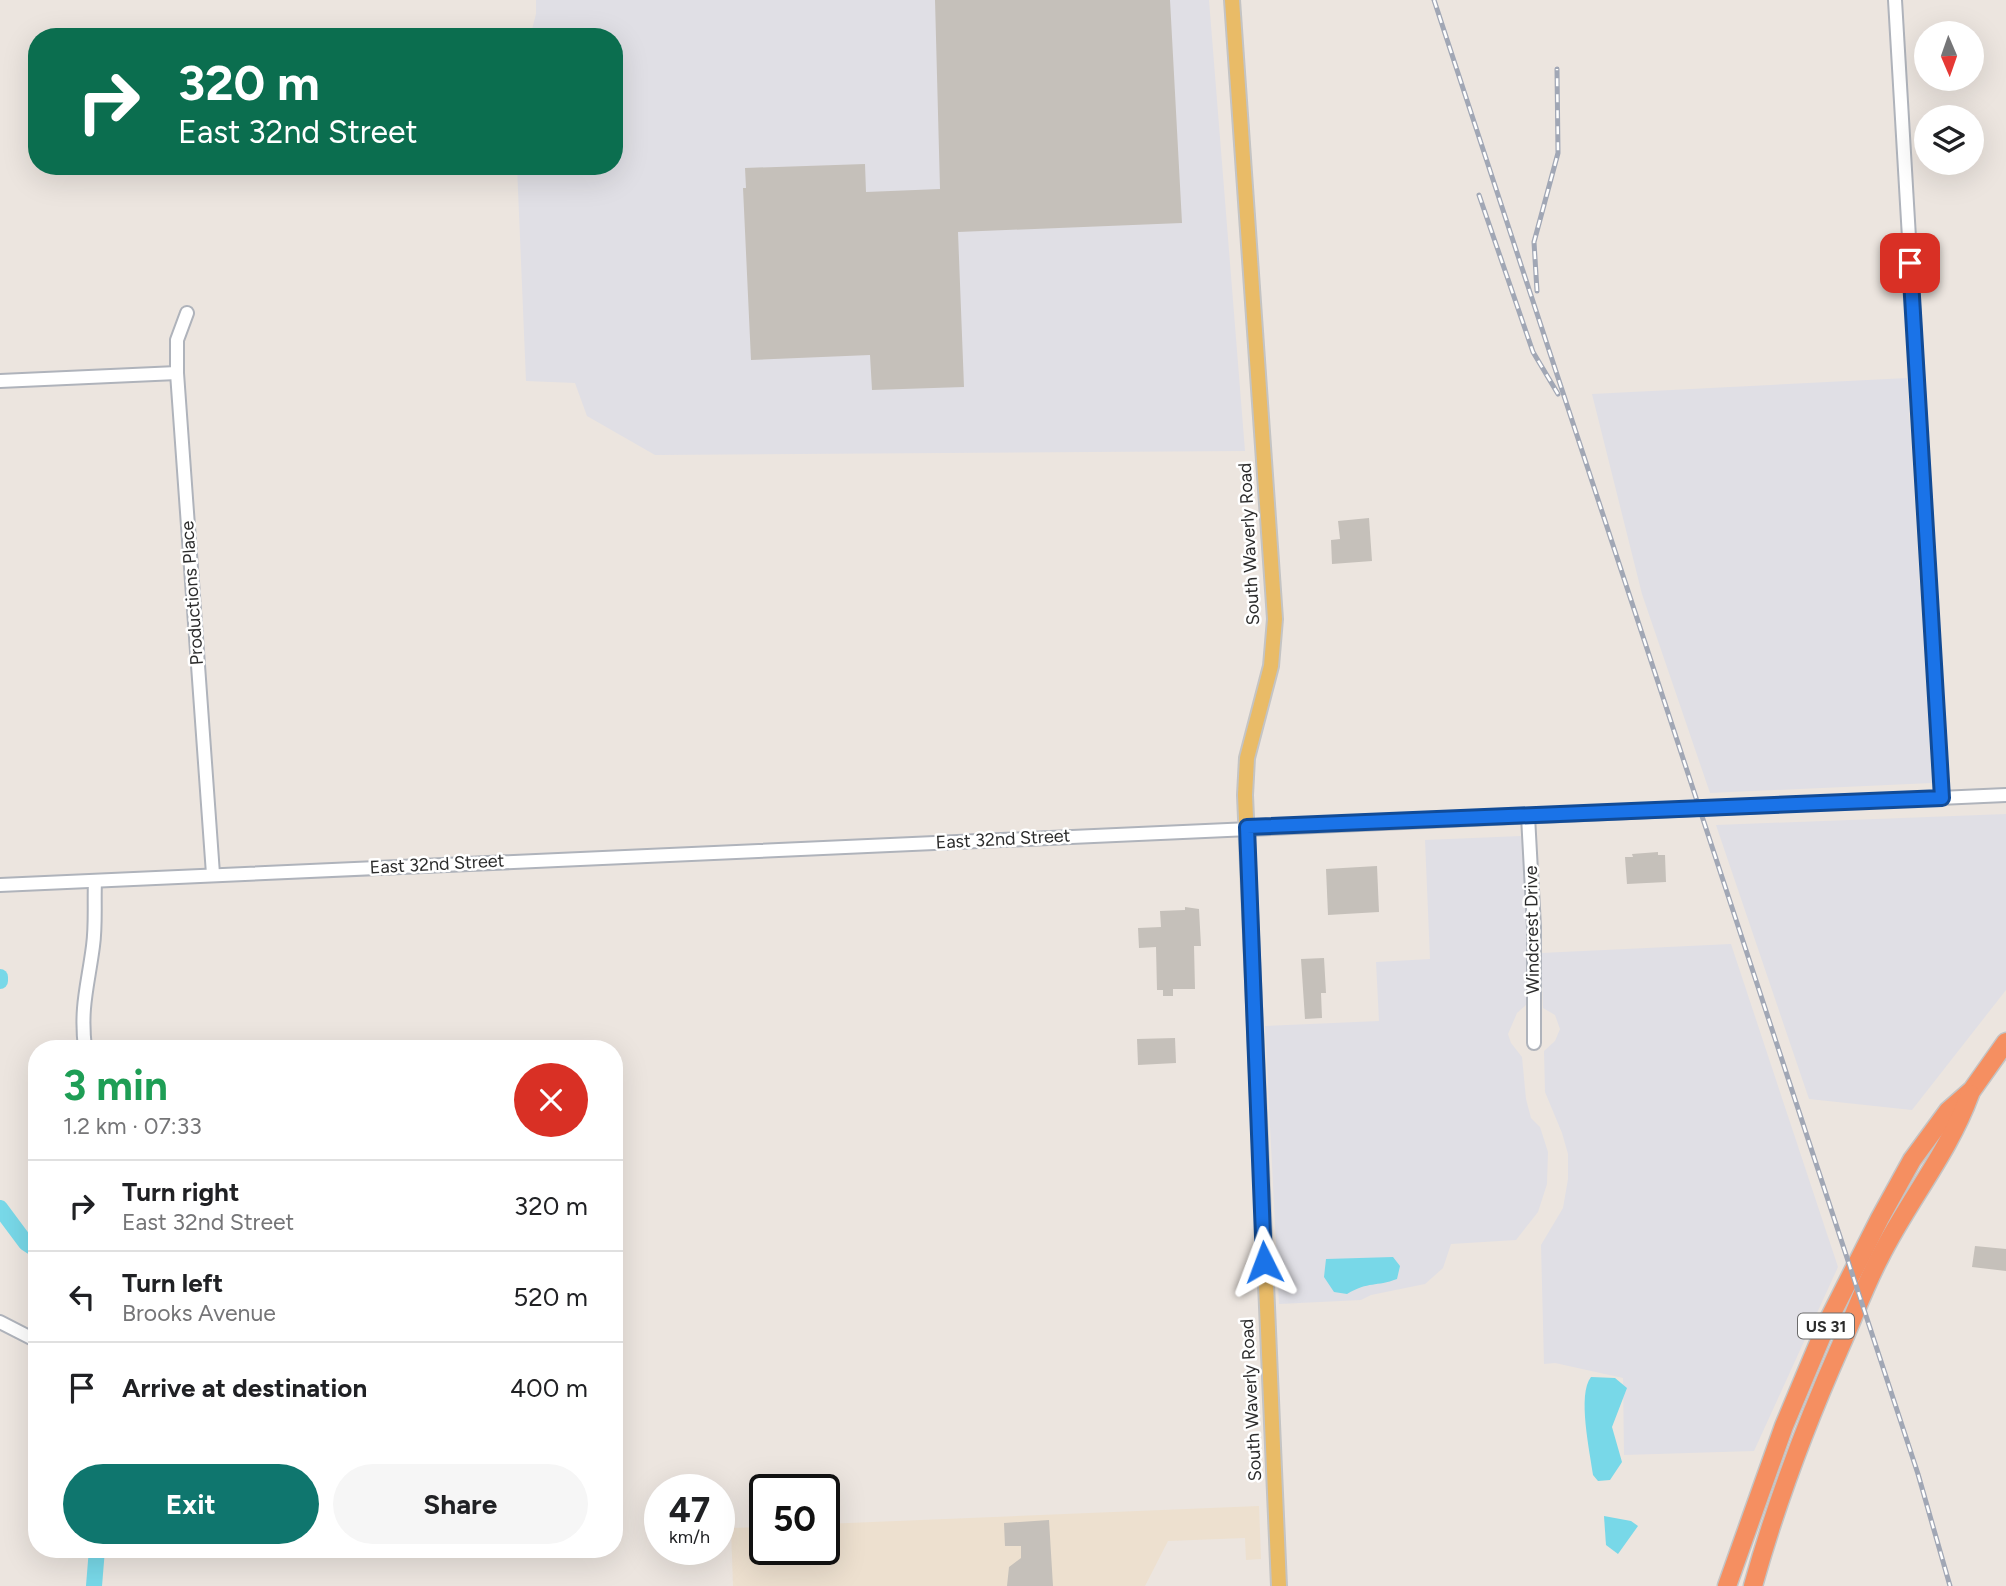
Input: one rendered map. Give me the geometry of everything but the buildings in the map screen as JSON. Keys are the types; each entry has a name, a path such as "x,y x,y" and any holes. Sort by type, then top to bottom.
{"highway":[{"name":"US 31","path":"1727,1586 1784,1426 1846,1285 1912,1160 1948,1111 1972,1090 2006,1042"},
{"name":"US 31","path":"1753,1586 1772,1519 1802,1434 1865,1290 1909,1203 1959,1126 1972,1090"}],"main road":[{"name":"South Waverly Road","path":"1232,0 1275,619 1271,666 1247,758 1247,827 1279,1586"}],"street":[{"path":"1895,0 1942,798"},
{"name":"Productions Place","path":"187,313 177,340 177,373 213,874"},
{"path":"0,381 177,373"},
{"name":"East 32nd Street","path":"0,885 2006,795"},
{"name":"Windcrest Drive","path":"1528,817 1534,927 1534,1043"},
{"path":"84,1040 84,988 94,929 95,881"},
{"path":"0,1322 28,1336"}],"shaded area":[{"path":"536,0 1209,0 1245,451 655,455 587,416 575,383 526,381 517,175 623,175 623,28 532,28"},
{"path":"1907,378 1932,783 1710,793 1642,594 1592,394"},
{"path":"2006,814 2006,990 1912,1110 1809,1099 1716,825"},
{"path":"1521,836 1526,865 1529,956 1527,1004 1517,1013 1508,1034 1511,1043 1522,1057 1526,1099 1531,1118 1540,1127 1548,1152 1547,1184 1538,1212 1516,1240 1451,1244 1443,1268 1425,1284 1371,1295 1361,1300 1279,1304 1265,1026 1379,1021 1376,962 1430,959 1425,840"},
{"path":"1731,944 1838,1267 1754,1451 1624,1455 1623,1378 1555,1363 1544,1364 1541,1245 1563,1208 1568,1179 1568,1154 1545,1092 1544,1051 1555,1041 1560,1029 1555,1015 1543,1008 1541,953"},
{"path":"1259,1506 1261,1559 1246,1560 1245,1538 1168,1541 1145,1586 733,1586 735,1528 749,1527 749,1565 840,1565 840,1523"}],"water":[{"path":"1393,1257 1400,1266 1397,1279 1361,1287 1347,1294 1334,1292 1324,1277 1326,1259"},
{"path":"1591,1377 1615,1378 1627,1388 1612,1427 1622,1462 1610,1480 1598,1481 1593,1475 1585,1409 1587,1385"},
{"path":"1604,1516 1631,1521 1638,1526 1618,1554 1606,1545"}],"waterway":[{"path":"0,1208 28,1244"},
{"path":"94,1586 96,1558"}],"railway":[{"path":"1434,0 1918,1474 1950,1586"},
{"path":"1537,291 1534,242 1558,153 1557,69"},
{"path":"1479,195 1533,352 1558,394"}],"route":[{"path":"1264,1262 1247,827 1942,798 1910,263"}]}
